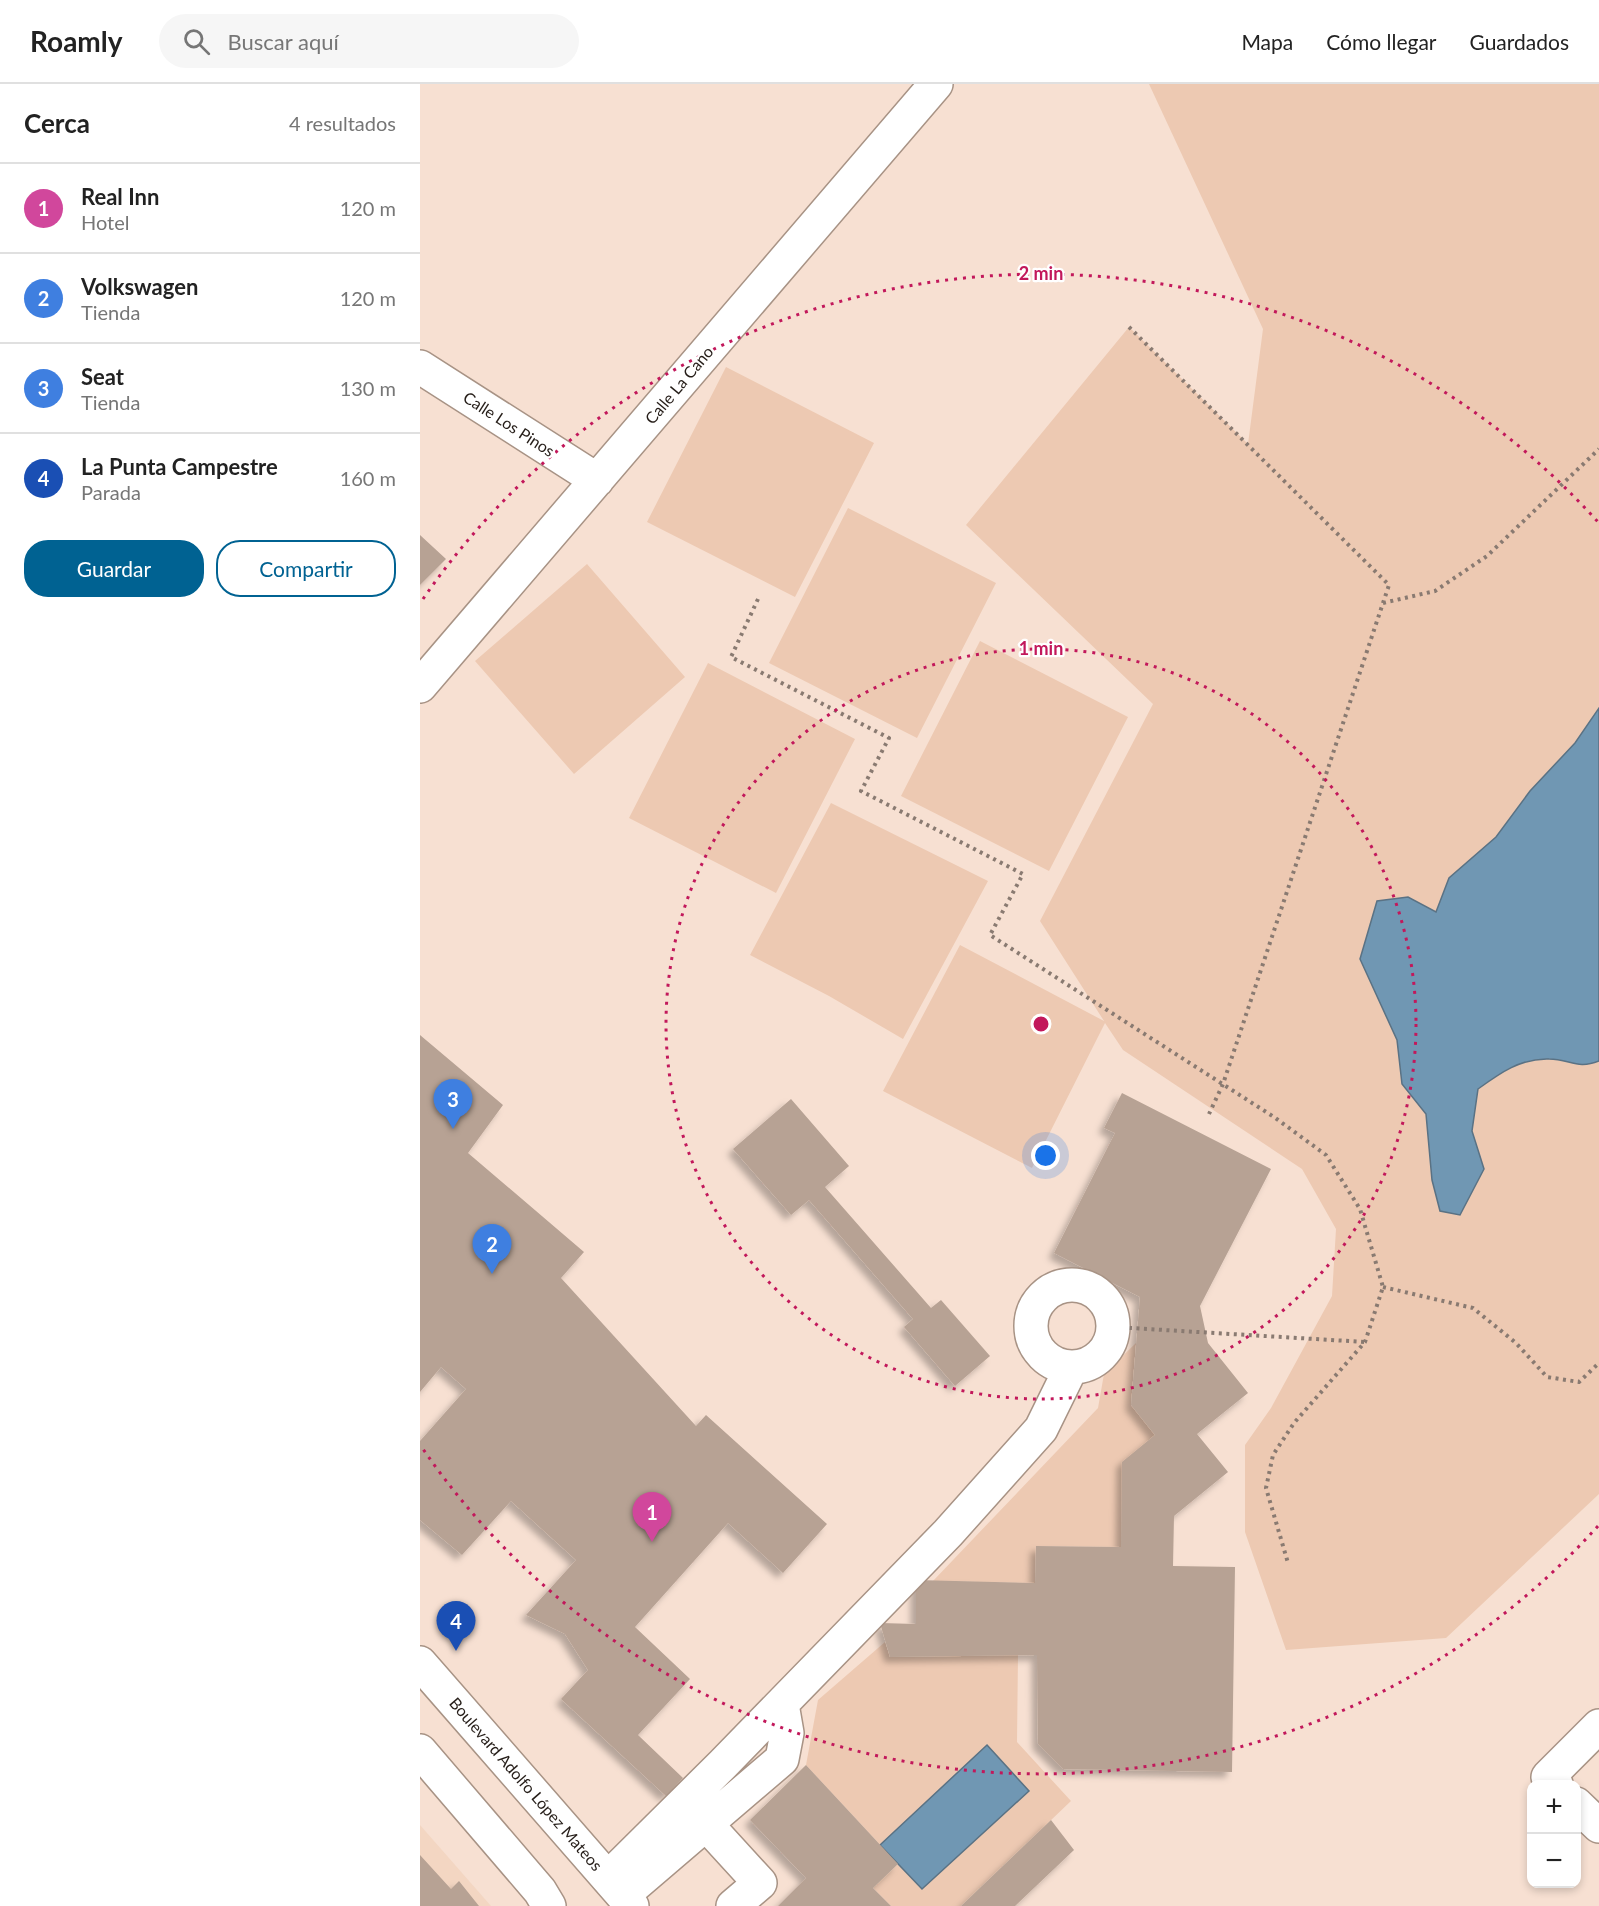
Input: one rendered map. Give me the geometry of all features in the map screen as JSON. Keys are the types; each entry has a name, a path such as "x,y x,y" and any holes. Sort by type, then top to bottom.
{"street":[{"name":"Calle La Cano","path":"420,686 936,84"},
{"name":"Calle Los Pinos","path":"420,367 597,480"},
{"path":"1073,1284 1094,1290 1109,1306 1114,1327 1108,1348 1093,1363 1071,1368 1050,1362 1035,1346 1030,1325 1036,1304 1052,1289 1073,1284"},
{"path":"621,1893 782,1704 948,1533 1041,1429 1071,1368"},
{"name":"Boulevard Adolfo López Mateos","path":"420,1663 621,1893"},
{"path":"621,1893 782,1759 787,1733 782,1704"},
{"path":"1551,1780 1548,1777 1599,1726"},
{"path":"420,1751 548,1901"},
{"path":"1581,1809 1599,1826"},
{"path":"706,1824 760,1883 733,1906"}],"path":[{"path":"1129,327 1389,585 1223,1084 1209,1114"},
{"path":"1383,603 1436,591 1487,556 1599,449"},
{"path":"759,599 731,657 889,738 861,791 1023,874 990,935 1223,1084 1326,1155 1360,1209 1383,1287 1365,1342 1294,1423 1273,1455 1266,1488 1288,1563"},
{"path":"1383,1287 1473,1308 1516,1343 1547,1377 1579,1382 1599,1363"},
{"path":"1114,1327 1365,1342"}],"shaded area":[{"path":"1149,84 1599,84 1599,1494 1446,1638 1286,1650 1245,1532 1245,1445 1271,1408 1332,1296 1336,1229 1302,1169 1123,1050 1105,1023 1032,1168 883,1091 960,945 1104,1021 1040,921 1153,704 966,525 1129,327 1248,444 1263,329"},
{"path":"726,367 874,443 795,597 647,522"},
{"path":"848,508 996,583 917,738 769,663"},
{"path":"587,564 685,677 574,774 475,661"},
{"path":"980,641 1128,717 1049,871 901,796"},
{"path":"708,663 855,739 776,893 629,818"},
{"path":"831,803 988,881 903,1039 829,996 750,955"},
{"path":"1136,1343 1131,1405 1155,1435 1121,1547 1036,1546 1035,1583 933,1581 1098,1408 1104,1374"},
{"path":"885,1642 890,1657 1018,1655 1017,1742 1071,1801 961,1906 891,1906 873,1888 898,1864 806,1765 818,1700"},
{"path":"420,1825 491,1906 420,1906"}],"water":[{"path":"1599,708 1599,1061 1579,1064 1556,1059 1529,1061 1503,1072 1478,1089 1472,1131 1484,1169 1460,1215 1440,1211 1432,1180 1426,1114 1402,1084 1397,1040 1360,959 1377,901 1408,897 1436,912 1449,878 1496,837 1530,791 1575,743"},
{"path":"987,1745 1029,1791 922,1889 880,1845"}],"building":[{"path":"420,535 446,559 420,585"},
{"path":"420,1035 503,1105 468,1153 584,1252 561,1278 696,1426 706,1415 827,1524 783,1573 728,1523 635,1627 690,1679 638,1735 683,1778 666,1796 561,1699 588,1670 565,1634 526,1615 576,1560 511,1501 462,1555 420,1520 420,1441 466,1389 441,1367 420,1392"},
{"path":"1122,1093 1271,1169 1200,1306 1208,1343 1248,1393 1197,1434 1228,1472 1174,1516 1173,1566 1235,1567 1232,1772 1063,1769 1038,1744 1037,1655 890,1657 880,1623 916,1624 916,1580 1035,1583 1036,1546 1121,1547 1122,1462 1155,1435 1131,1405 1140,1297 1054,1253 1115,1133 1104,1128"},
{"path":"791,1099 849,1166 825,1187 931,1308 941,1300 990,1356 955,1386 904,1327 913,1319 809,1200 791,1215 733,1149"},
{"path":"806,1765 898,1864 873,1888 891,1906 778,1906 806,1878 750,1820"},
{"path":"1051,1820 1074,1850 1015,1906 961,1906"},
{"path":"420,1855 451,1889 459,1881 479,1906 420,1906"}],"place":[{"name":"Seat","path":"453,1129"},
{"name":"Volkswagen","path":"492,1274"},
{"name":"Real Inn","path":"652,1542"},
{"name":"La Punta Campestre","path":"456,1651"}]}
